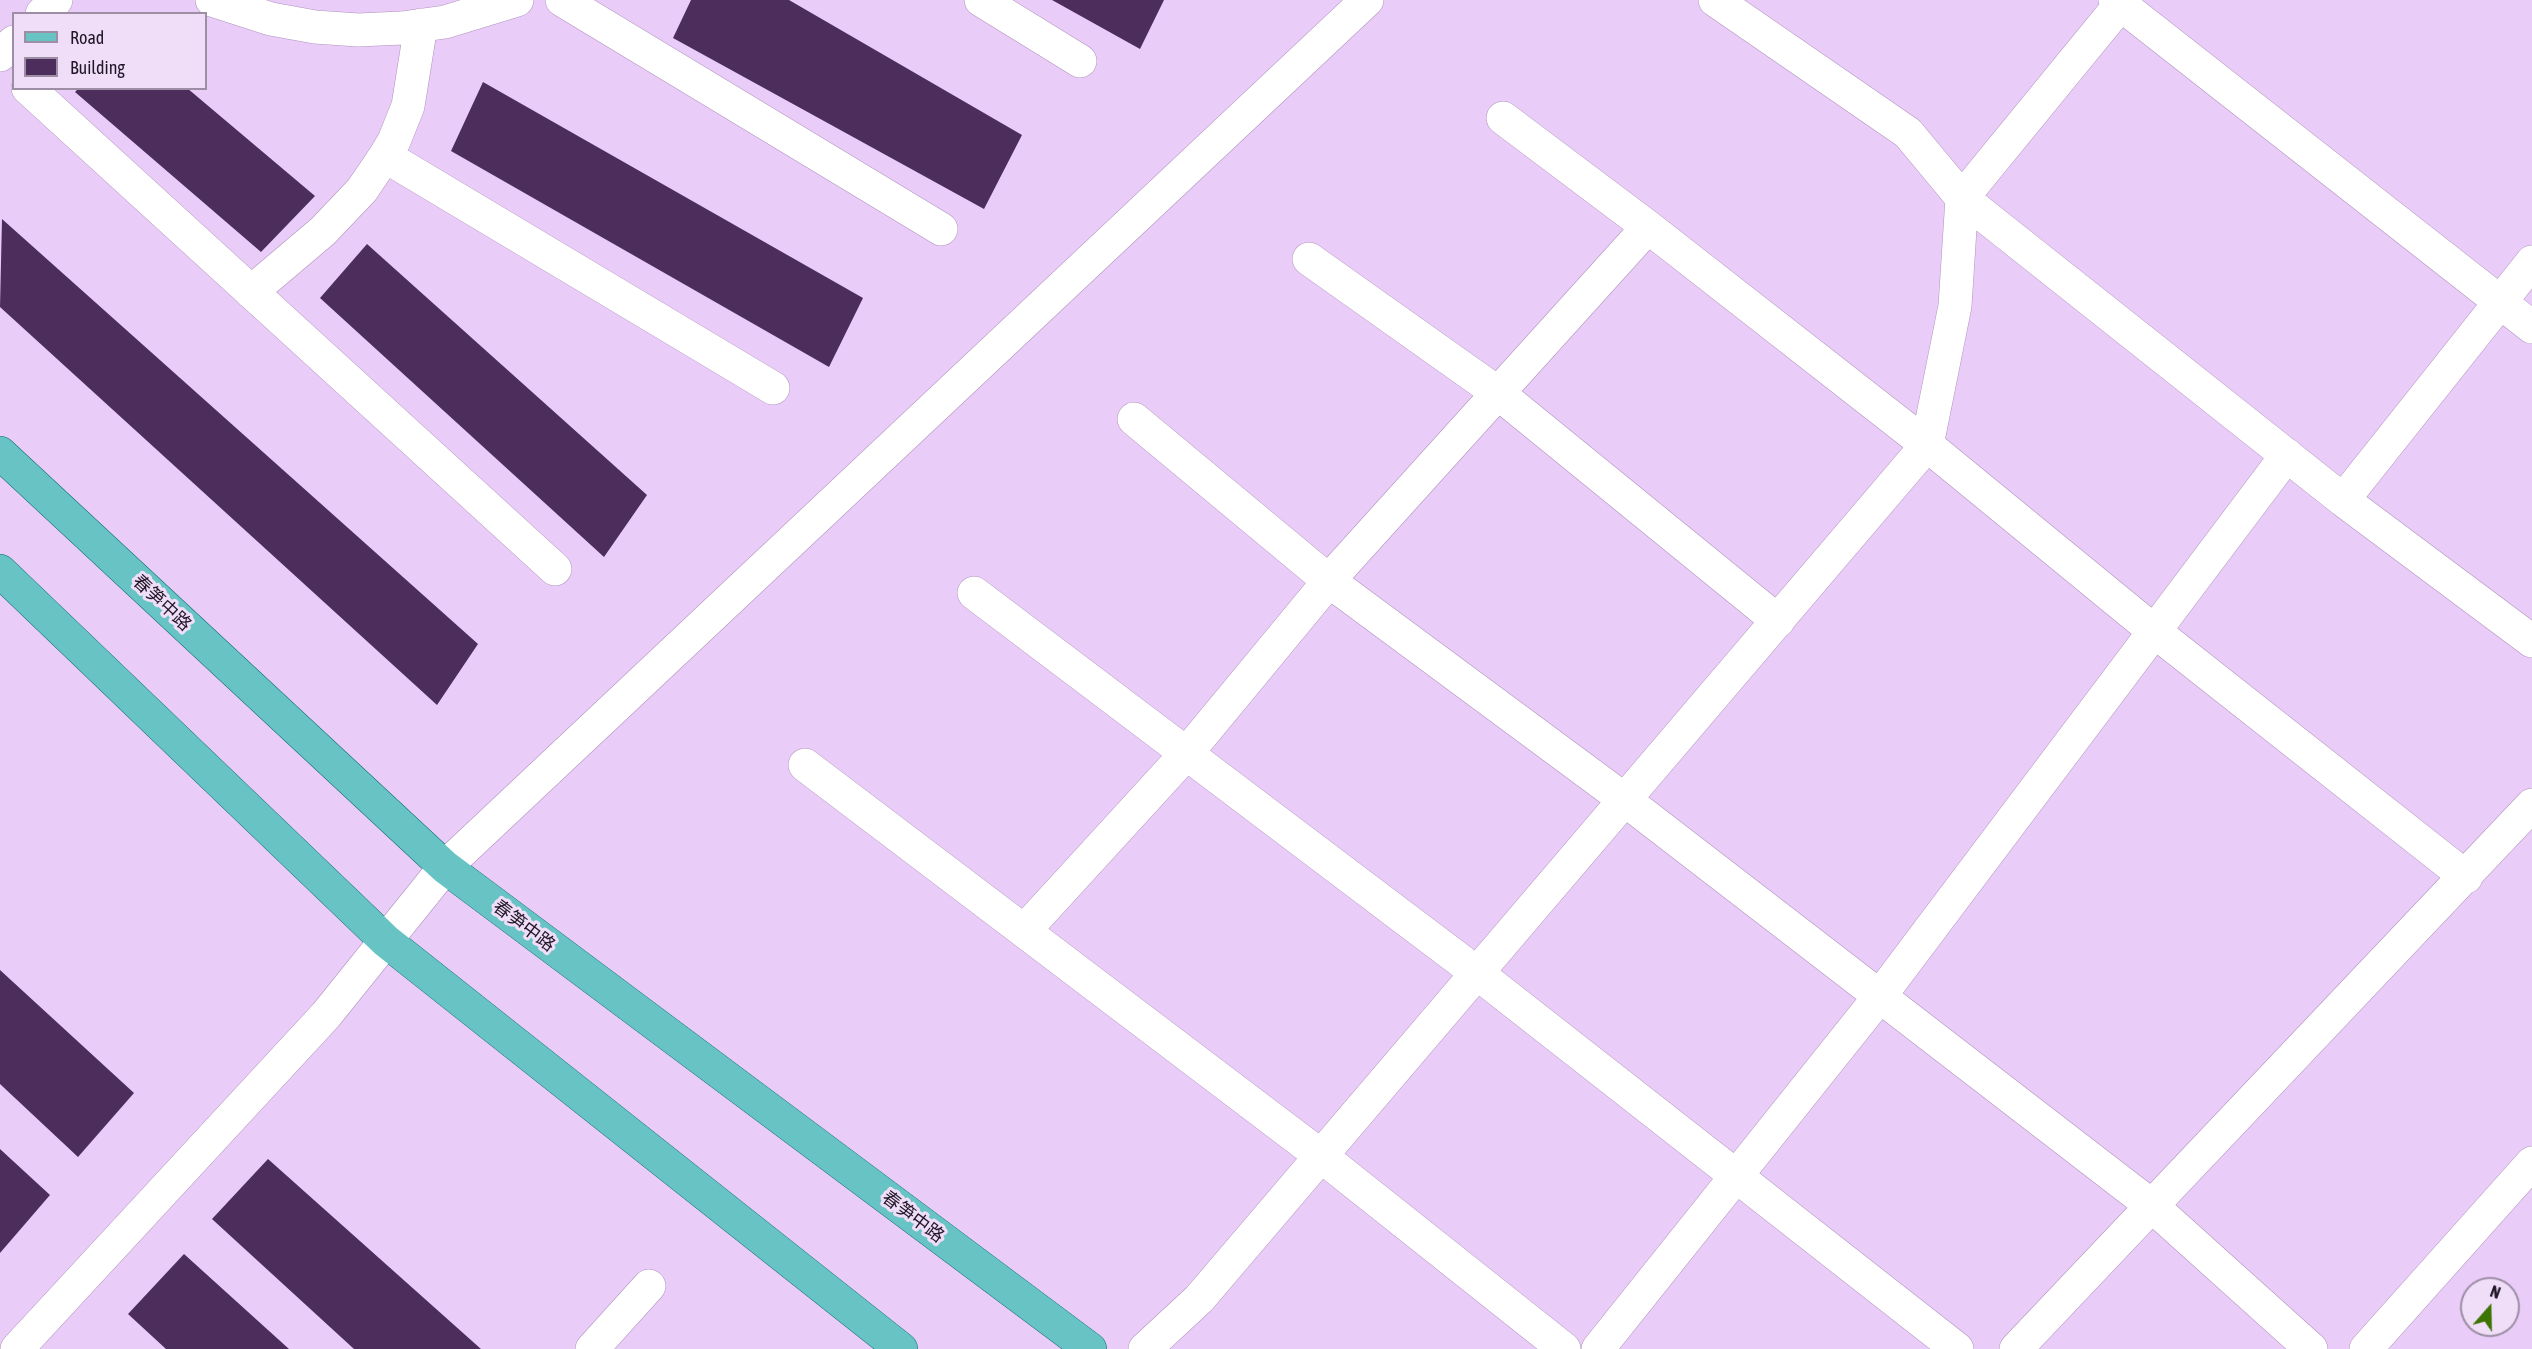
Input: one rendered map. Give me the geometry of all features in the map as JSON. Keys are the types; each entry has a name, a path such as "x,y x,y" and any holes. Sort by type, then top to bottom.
{"main road":[{"name":"春笋中路","path":"0,453 445,867 1090,1349"},
{"path":"0,571 386,941 902,1349"}],"street":[{"path":"44,12 56,0"},
{"path":"212,0 271,20 315,27 358,30 421,25 456,19 517,0"},
{"path":"562,0 941,229"},
{"path":"981,0 1080,61"},
{"path":"17,1349 326,1015 445,867 1367,0"},
{"path":"1715,0 1908,133 1962,198 2343,500 2532,641"},
{"path":"1145,1349 1199,1299 1927,446 1955,306 1962,198 2120,2 2532,327"},
{"path":"251,292 323,231 362,190 385,156 408,106 421,25"},
{"path":"0,55 12,44"},
{"path":"0,63 12,74"},
{"path":"30,90 555,569"},
{"path":"1503,118 1648,227 1927,446 2154,631 2466,877"},
{"path":"385,156 773,388"},
{"path":"1024,931 1186,754 1329,581 1648,227"},
{"path":"1309,260 1498,393 1778,621"},
{"path":"2343,500 2532,262"},
{"path":"1134,419 1329,581 1625,800 2152,1206 2311,1349"},
{"path":"1598,1349 1880,996 2287,455"},
{"path":"974,593 1477,974 1957,1349"},
{"path":"805,765 1321,1156 1564,1349"},
{"path":"2016,1349 2532,805"},
{"path":"2366,1349 2532,1162"},
{"path":"592,1349 649,1286"}],"building":[{"path":"691,0 789,0 1022,135 984,209 673,38"},
{"path":"1052,0 1164,0 1140,49"},
{"path":"483,82 863,298 829,367 451,151"},
{"path":"77,90 189,90 315,196 261,252 75,92"},
{"path":"2,219 478,644 437,705 0,307"},
{"path":"367,244 647,495 604,557 320,298"},
{"path":"0,970 134,1093 78,1157 0,1084"},
{"path":"0,1149 50,1195 0,1253"},
{"path":"268,1159 481,1349 354,1349 212,1219"},
{"path":"184,1254 289,1349 166,1349 128,1314"}]}
